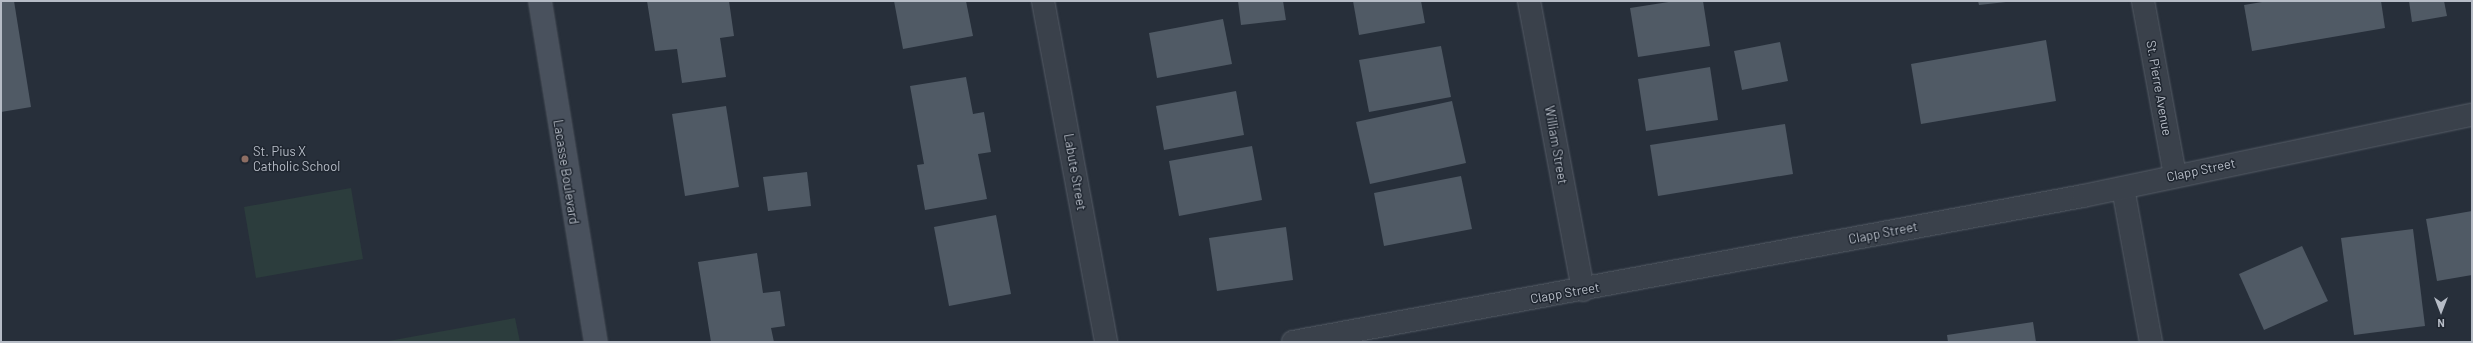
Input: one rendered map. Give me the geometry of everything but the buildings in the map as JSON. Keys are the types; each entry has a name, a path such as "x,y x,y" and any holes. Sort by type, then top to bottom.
{"street":[{"name":"Lacasse Boulevard","path":"540,1 596,342"},
{"name":"Labute Street","path":"1043,1 1106,342"},
{"name":"William Street","path":"1529,1 1583,290"},
{"name":"St. Pierre Avenue","path":"2144,1 2175,176"},
{"name":"Clapp Street","path":"1292,342 1583,290 2122,188 2472,115"},
{"path":"2122,188 2151,342"}],"shaded area":[{"path":"351,188 363,259 256,278 244,207"},
{"path":"515,318 520,342 383,342"}],"place":[{"name":"St. Pius X Catholic School","path":"245,159"}]}
